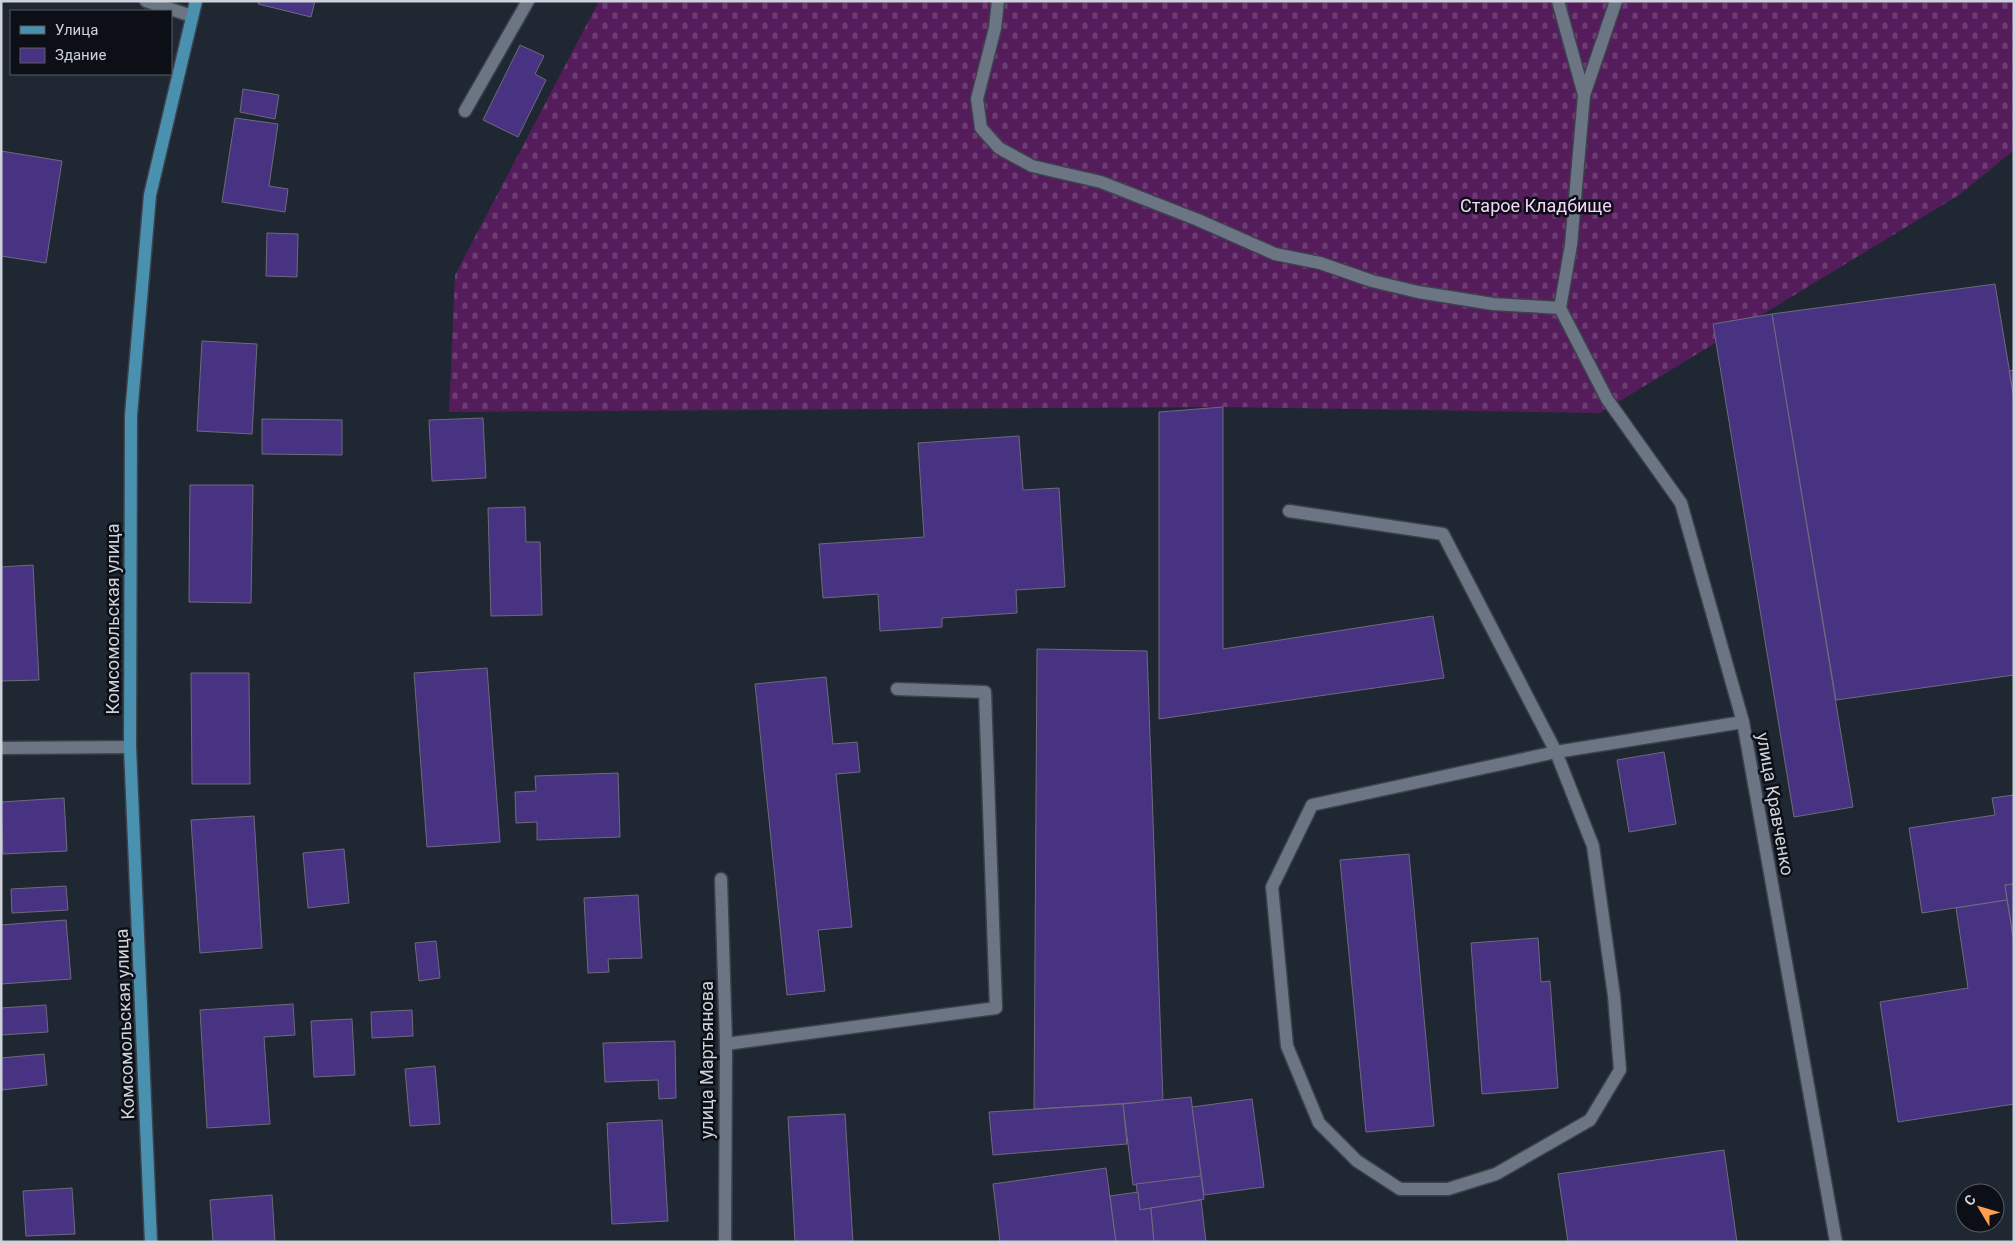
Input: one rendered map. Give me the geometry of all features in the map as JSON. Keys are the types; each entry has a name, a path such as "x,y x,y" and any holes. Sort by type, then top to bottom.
{"main road":[{"name":"Комсомольская улица","path":"151,1242 130,748 131,405 150,195 196,1"}],"street":[{"path":"146,1 192,16"},
{"path":"465,111 528,1"},
{"path":"998,1 995,28 977,99 981,128 1000,148 1032,166 1110,186 1198,220 1275,254 1320,263 1372,281 1418,292 1494,304 1560,308 1571,245 1584,95 1616,1"},
{"path":"1558,1 1584,95"},
{"name":"улица Кравченко","path":"1560,308 1607,399 1681,503 1743,722 1836,1242"},
{"path":"1289,511 1443,534 1556,752 1593,846 1614,996 1620,1070 1590,1120 1496,1174 1448,1189 1400,1188 1356,1161 1319,1123 1287,1046 1272,887 1312,804 1556,752 1743,722"},
{"path":"726,1044 996,1008 985,692 897,689"},
{"path":"1,748 130,748"},
{"name":"улица Мартьянова","path":"721,879 726,1044 725,1242"}],"green space":[{"name":"Старое Кладбище","path":"599,1 2014,1 2014,150 1959,195 1600,413 1223,407 449,412 455,275"}],"building":[{"path":"259,1 315,1 311,17 258,4"},
{"path":"520,45 544,56 535,74 546,80 518,137 483,120"},
{"path":"243,89 279,95 275,119 240,112"},
{"path":"235,118 278,124 269,186 288,189 285,212 222,202"},
{"path":"1,151 62,161 46,263 1,256"},
{"path":"267,233 298,234 297,277 266,276"},
{"path":"1995,284 2014,398 2014,675 1836,700 1772,314"},
{"path":"1772,314 1853,807 1794,817 1713,324"},
{"path":"202,341 257,344 252,434 197,431"},
{"path":"2014,370 2014,398 2009,371"},
{"path":"1223,407 1223,649 1433,616 1444,678 1159,719 1159,412"},
{"path":"483,418 486,478 432,481 429,420"},
{"path":"262,419 342,420 342,455 262,454"},
{"path":"1019,436 1023,490 1059,488 1065,587 1016,590 1017,613 942,618 942,627 880,631 878,594 823,598 819,544 924,537 918,443"},
{"path":"190,485 253,485 251,603 189,602"},
{"path":"525,507 526,542 540,542 542,615 491,616 488,508"},
{"path":"33,565 39,680 1,681 1,567"},
{"path":"1037,649 1147,651 1163,1101 1034,1109"},
{"path":"487,668 500,842 427,847 414,673"},
{"path":"191,673 249,673 250,784 192,784"},
{"path":"826,677 833,744 857,742 860,772 836,774 852,927 818,930 825,991 787,995 755,684"},
{"path":"1664,752 1676,824 1629,832 1617,760"},
{"path":"618,773 620,837 537,840 537,822 516,823 515,792 536,791 535,776"},
{"path":"2014,795 2014,884 2005,885 2007,900 1922,913 1909,828 1995,815 1992,798"},
{"path":"64,798 67,851 3,854 1,802"},
{"path":"254,816 262,948 200,953 191,820"},
{"path":"344,849 349,903 308,908 303,853"},
{"path":"1409,854 1434,1126 1366,1132 1340,860"},
{"path":"2014,884 2014,943 2005,885"},
{"path":"66,886 68,910 12,913 11,889"},
{"path":"638,895 642,958 608,959 609,972 588,973 584,898"},
{"path":"2007,900 2014,943 2014,1104 1898,1122 1880,1002 1968,988 1956,908"},
{"path":"66,920 71,979 1,984 1,925"},
{"path":"1538,938 1541,982 1550,981 1558,1088 1482,1094 1471,943"},
{"path":"436,941 440,978 419,981 415,943"},
{"path":"293,1004 295,1035 264,1037 270,1124 207,1128 200,1010"},
{"path":"46,1005 48,1032 1,1035 1,1008"},
{"path":"412,1010 413,1036 372,1038 371,1012"},
{"path":"352,1019 355,1075 314,1077 311,1021"},
{"path":"675,1041 676,1098 659,1099 658,1080 605,1082 603,1043"},
{"path":"44,1054 47,1085 2,1090 1,1058"},
{"path":"435,1066 440,1124 410,1126 405,1069"},
{"path":"1191,1097 1201,1176 1133,1185 1123,1104"},
{"path":"1252,1099 1264,1187 1204,1195 1192,1107"},
{"path":"1123,1104 1127,1144 993,1155 989,1112"},
{"path":"845,1114 853,1242 795,1242 788,1117"},
{"path":"662,1120 668,1221 612,1224 607,1123"},
{"path":"1724,1150 1737,1242 1568,1242 1558,1174"},
{"path":"1106,1168 1116,1242 1000,1242 993,1184"},
{"path":"1201,1176 1204,1199 1140,1210 1136,1184"},
{"path":"72,1188 75,1234 26,1236 23,1191"},
{"path":"1138,1192 1140,1210 1151,1208 1154,1242 1116,1242 1110,1196"},
{"path":"272,1195 275,1242 213,1242 210,1200"},
{"path":"1201,1200 1206,1242 1154,1242 1151,1208"}]}
